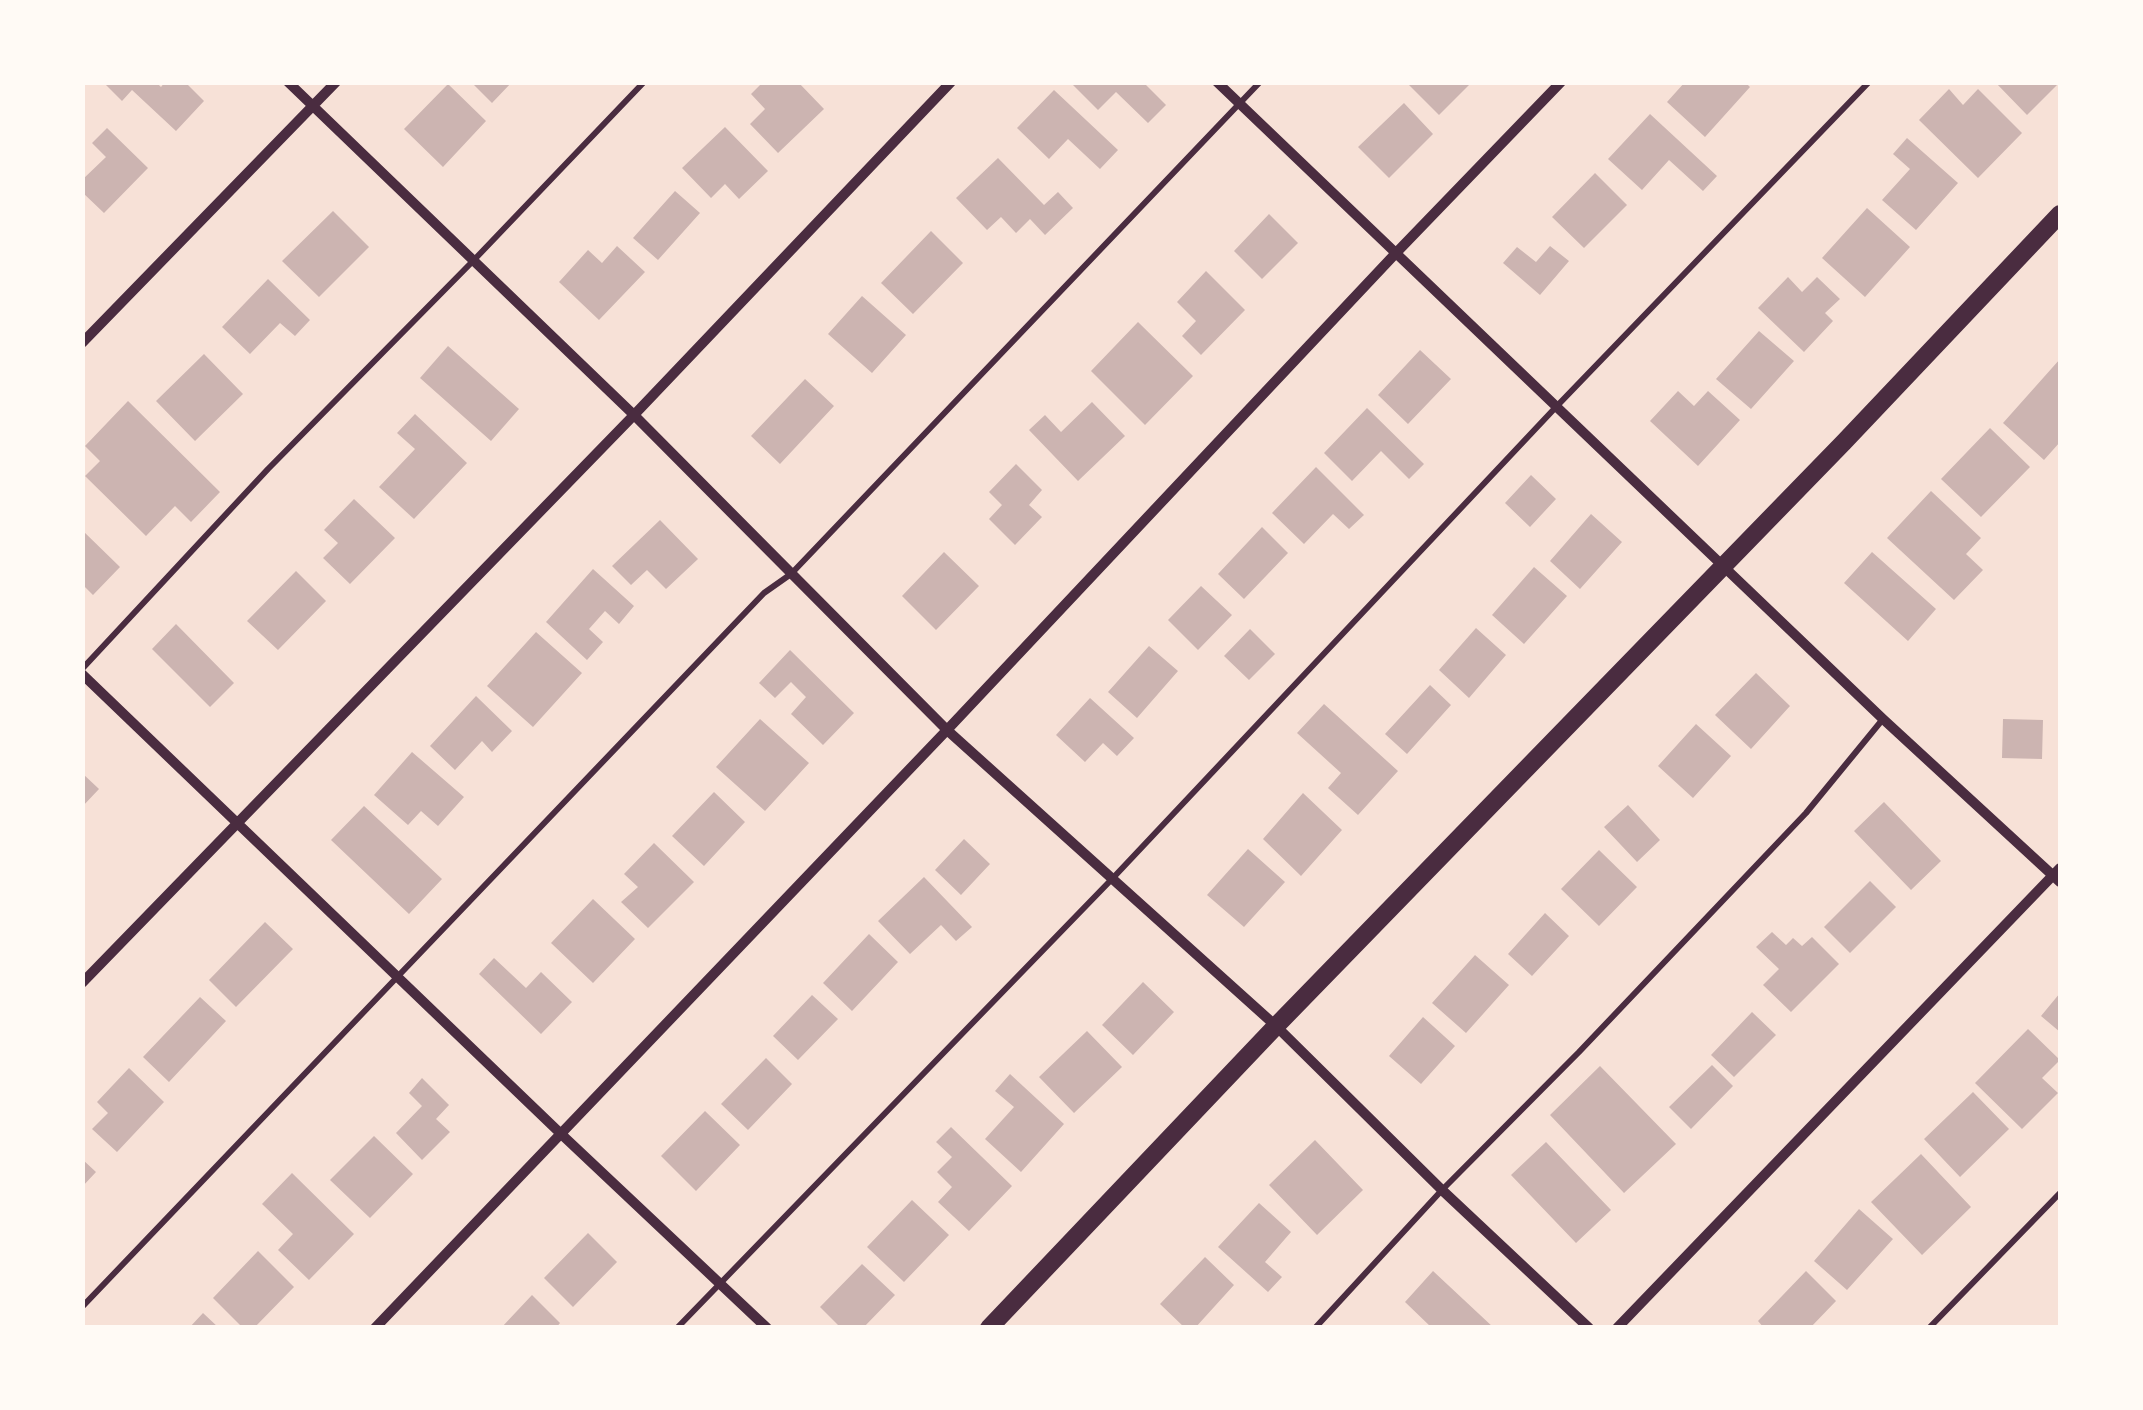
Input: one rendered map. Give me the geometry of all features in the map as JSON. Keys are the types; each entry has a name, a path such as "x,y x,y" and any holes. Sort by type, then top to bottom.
{"street":[{"path":"288,82 634,415 947,730 1276,1026 1589,1328"},
{"path":"82,343 336,82"},
{"path":"82,982 634,415 951,82"},
{"path":"1217,82 1883,720 2058,875 1617,1328"},
{"path":"375,1328 1562,82"},
{"path":"989,1328 2060,214"},
{"path":"82,672 767,1328"}],"lane":[{"path":"82,672 268,469 644,82"},
{"path":"82,1307 764,593 792,574 1260,82"},
{"path":"678,1328 1112,879 1556,407 1869,82"},
{"path":"1314,1328 1806,813 1883,720"},
{"path":"1929,1328 2060,1193"}],"building":[{"path":"103,82 156,82 161,87 165,82 185,82 204,101 176,131 132,90 122,101"},
{"path":"471,82 512,82 492,103"},
{"path":"763,82 798,82 824,109 778,153 750,124 765,109 751,94"},
{"path":"1070,82 1143,82 1166,105 1148,123 1116,92 1098,110"},
{"path":"1406,82 1472,82 1439,115"},
{"path":"1685,82 1745,82 1750,87 1705,137 1667,102"},
{"path":"1995,82 2060,82 2027,115"},
{"path":"448,84 486,121 443,167 404,129"},
{"path":"1949,89 1963,105 1978,89 2022,133 1978,178 1919,120"},
{"path":"1054,90 1118,150 1100,169 1068,139 1049,159 1017,128"},
{"path":"1404,103 1433,134 1389,178 1358,147"},
{"path":"1650,114 1717,176 1703,191 1669,160 1642,190 1608,159"},
{"path":"725,127 768,171 739,199 725,184 711,198 682,168"},
{"path":"107,128 148,168 104,213 82,192 82,180 106,157 92,143"},
{"path":"1907,138 1958,183 1916,230 1882,200 1910,169 1893,154"},
{"path":"998,158 1044,205 1058,192 1073,208 1045,235 1030,219 1016,233 1001,217 987,230 956,198"},
{"path":"1595,173 1627,205 1584,248 1552,217"},
{"path":"675,191 700,213 658,260 633,238"},
{"path":"1867,208 1910,247 1865,297 1822,258"},
{"path":"333,211 369,247 319,297 282,261"},
{"path":"1269,214 1298,243 1262,279 1234,251"},
{"path":"931,231 963,263 913,314 881,283"},
{"path":"617,246 645,272 599,320 559,282 588,250 602,263"},
{"path":"1550,246 1569,261 1540,295 1503,263 1517,247 1536,262"},
{"path":"1206,271 1245,310 1201,355 1182,336 1196,321 1177,302"},
{"path":"1788,277 1802,292 1817,277 1840,299 1825,313 1833,321 1804,352 1758,308"},
{"path":"268,279 310,320 295,336 280,323 250,354 222,327"},
{"path":"862,296 906,335 872,373 828,334"},
{"path":"1138,322 1193,376 1145,425 1091,371"},
{"path":"1759,331 1794,361 1751,409 1716,379"},
{"path":"448,346 519,409 491,441 420,378"},
{"path":"1420,350 1451,379 1408,424 1378,395"},
{"path":"204,354 243,394 195,441 156,401"},
{"path":"2060,359 2060,442 2044,460 2003,423"},
{"path":"805,379 834,406 780,464 751,436"},
{"path":"1678,391 1694,406 1708,391 1740,420 1698,466 1650,421"},
{"path":"128,401 220,492 191,522 175,506 146,536 85,476 100,461 85,446"},
{"path":"1092,402 1125,436 1078,481 1029,430 1045,415 1061,432"},
{"path":"1367,408 1424,464 1409,479 1381,451 1352,481 1324,453"},
{"path":"415,414 467,463 414,519 379,487 415,449 397,433"},
{"path":"1990,428 2030,467 1981,517 1941,479"},
{"path":"1016,464 1042,490 1029,505 1042,517 1015,545 989,519 1002,505 989,492"},
{"path":"1316,467 1364,515 1349,529 1333,514 1304,544 1272,513"},
{"path":"1531,475 1556,499 1530,527 1505,503"},
{"path":"1931,491 1981,538 1966,554 1983,570 1954,600 1887,538"},
{"path":"354,499 395,538 350,584 323,558 338,543 324,530"},
{"path":"1591,514 1622,542 1580,589 1550,561"},
{"path":"660,520 698,559 666,589 647,570 631,585 612,566"},
{"path":"1262,527 1288,553 1244,599 1218,574"},
{"path":"82,530 120,567 93,595 82,584"},
{"path":"944,552 979,586 936,630 902,596"},
{"path":"1872,552 1936,609 1908,641 1844,583"},
{"path":"1534,567 1567,596 1524,644 1492,615"},
{"path":"593,569 634,606 619,624 605,611 589,629 603,642 587,660 546,622"},
{"path":"296,571 326,601 278,650 247,621"},
{"path":"1201,586 1232,615 1198,650 1168,620"},
{"path":"176,624 234,683 210,707 152,649"},
{"path":"1476,628 1506,655 1469,698 1439,670"},
{"path":"1250,629 1275,654 1249,680 1224,656"},
{"path":"536,632 582,673 533,727 487,686"},
{"path":"1149,646 1178,671 1137,718 1108,692"},
{"path":"790,650 854,713 823,745 791,714 806,697 791,682 775,698 759,683"},
{"path":"1756,673 1790,706 1751,749 1715,715"},
{"path":"1430,685 1451,705 1407,754 1385,734"},
{"path":"476,696 512,731 492,752 482,741 455,770 430,746"},
{"path":"1090,698 1134,738 1117,756 1103,743 1085,762 1056,735"},
{"path":"1324,704 1398,771 1358,815 1328,788 1341,773 1297,733"},
{"path":"760,719 809,763 765,811 716,767"},
{"path":"2003,719 2043,720 2042,759 2002,758"},
{"path":"1696,724 1731,756 1693,798 1658,766"},
{"path":"412,752 464,797 438,826 421,811 408,825 374,795"},
{"path":"82,773 99,789 82,807"},
{"path":"714,792 745,822 704,866 672,836"},
{"path":"1303,793 1342,830 1301,876 1263,839"},
{"path":"1884,802 1941,861 1911,890 1854,831"},
{"path":"1628,805 1660,840 1637,862 1604,827"},
{"path":"364,806 442,879 409,914 331,840"},
{"path":"964,839 990,864 961,895 935,870"},
{"path":"654,843 694,882 648,928 621,902 638,887 624,874"},
{"path":"1248,849 1285,882 1244,927 1207,895"},
{"path":"1599,850 1637,887 1599,926 1561,889"},
{"path":"924,877 972,927 956,941 941,925 910,954 878,921"},
{"path":"1870,881 1896,907 1850,953 1824,927"},
{"path":"593,899 635,939 593,983 551,943"},
{"path":"1545,913 1569,936 1532,976 1508,954"},
{"path":"265,922 293,949 236,1007 209,980"},
{"path":"1772,932 1786,945 1793,938 1802,946 1812,937 1839,964 1791,1012 1763,985 1779,969 1756,947"},
{"path":"869,934 898,962 852,1011 823,983"},
{"path":"1475,955 1509,985 1466,1033 1432,1003"},
{"path":"494,958 526,988 541,972 572,1002 541,1034 479,974"},
{"path":"1143,982 1174,1012 1133,1055 1102,1025"},
{"path":"2060,993 2060,1032 2041,1016"},
{"path":"812,995 838,1019 798,1060 773,1036"},
{"path":"200,997 226,1021 169,1082 143,1057"},
{"path":"1752,1012 1776,1035 1734,1077 1711,1055"},
{"path":"1423,1017 1455,1046 1421,1084 1389,1056"},
{"path":"2028,1029 2060,1060 2042,1078 2058,1093 2022,1129 1975,1083"},
{"path":"1087,1031 1122,1067 1074,1113 1039,1077"},
{"path":"766,1058 792,1084 748,1130 721,1104"},
{"path":"1712,1065 1733,1086 1691,1129 1669,1107"},
{"path":"1600,1066 1676,1144 1624,1193 1550,1115"},
{"path":"129,1068 164,1102 117,1152 92,1129 108,1113 97,1102"},
{"path":"1010,1074 1064,1124 1021,1172 985,1139 1014,1107 995,1091"},
{"path":"422,1078 449,1105 436,1119 450,1132 422,1160 396,1133 422,1106 409,1093"},
{"path":"1973,1092 2009,1129 1960,1177 1924,1139"},
{"path":"705,1111 740,1145 696,1191 661,1156"},
{"path":"951,1127 1012,1186 969,1231 938,1202 952,1187 937,1172 952,1157 936,1142"},
{"path":"374,1136 413,1174 370,1218 330,1180"},
{"path":"1315,1140 1363,1190 1317,1235 1269,1185"},
{"path":"1546,1142 1611,1210 1576,1243 1511,1175"},
{"path":"1921,1154 1971,1207 1922,1255 1871,1202"},
{"path":"82,1159 96,1172 82,1187"},
{"path":"292,1173 354,1234 309,1280 278,1250 293,1234 262,1204"},
{"path":"912,1200 949,1235 904,1282 867,1247"},
{"path":"1259,1203 1291,1232 1265,1262 1282,1277 1268,1292 1218,1247"},
{"path":"1859,1209 1893,1239 1847,1290 1814,1261"},
{"path":"588,1233 617,1262 573,1307 544,1278"},
{"path":"258,1251 294,1287 254,1328 243,1328 213,1298"},
{"path":"1205,1257 1234,1285 1195,1328 1185,1328 1160,1304"},
{"path":"862,1264 895,1295 863,1328 841,1328 820,1307"},
{"path":"1433,1271 1494,1328 1432,1328 1405,1302"},
{"path":"1806,1271 1836,1301 1810,1328 1764,1328 1758,1321"},
{"path":"532,1295 560,1323 556,1328 501,1328"},
{"path":"203,1313 219,1328 189,1328"}]}
